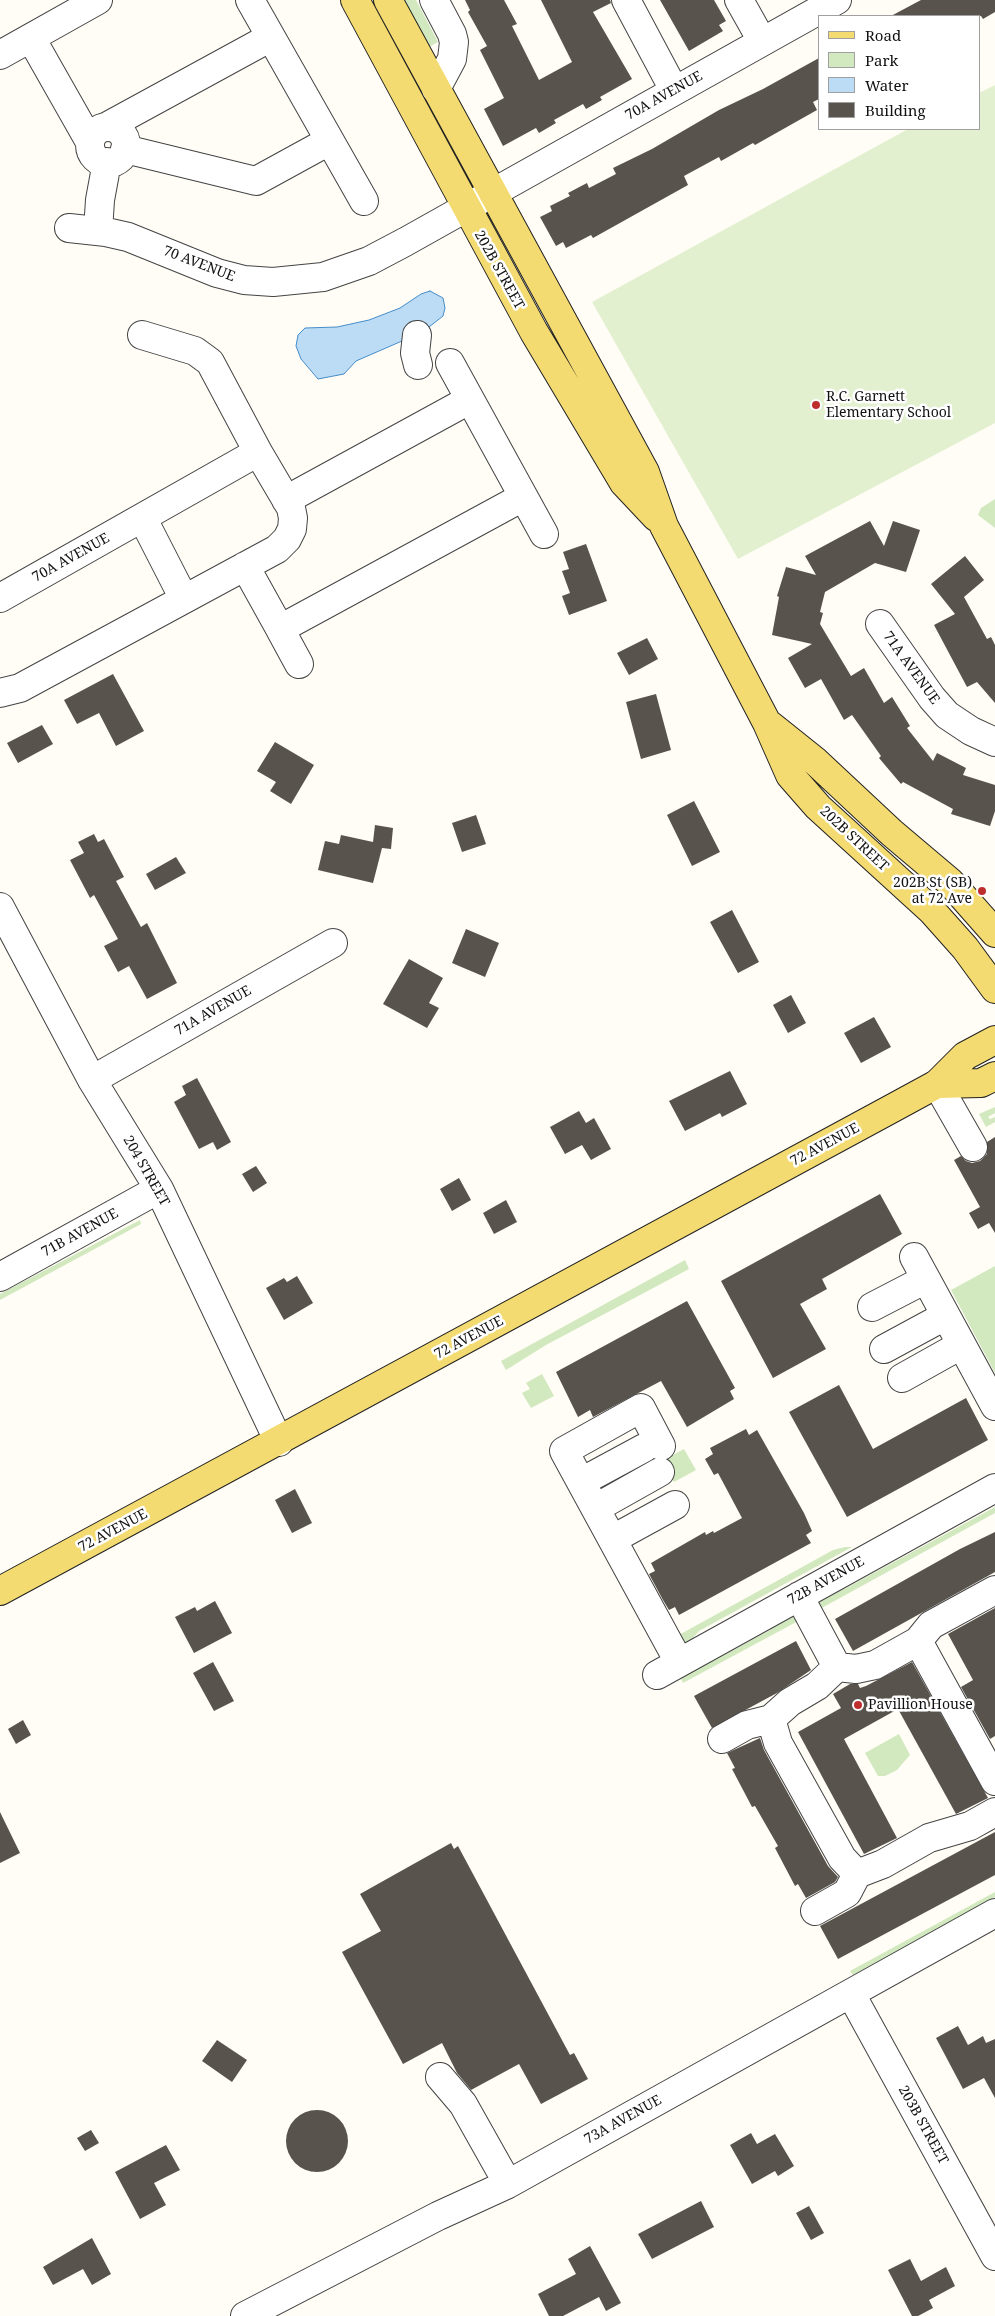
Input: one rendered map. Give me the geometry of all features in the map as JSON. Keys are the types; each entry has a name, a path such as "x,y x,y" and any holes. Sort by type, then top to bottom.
{"main road":[{"name":"202B STREET","path":"355,0 534,332 624,483 664,526"},
{"name":"202B STREET","path":"388,0 644,472 664,526 767,723 790,775 805,793 932,911 964,948 995,990"},
{"name":"202B STREET","path":"767,723 815,761 886,827 943,875 975,908 995,933"},
{"name":"72 AVENUE","path":"0,1591 279,1442 937,1084 965,1056 995,1040"},
{"name":"72 AVENUE","path":"937,1084 981,1083 995,1076"}],"street":[{"path":"0,55 98,0"},
{"path":"250,0 364,201"},
{"path":"434,0 452,34 454,42 452,59 436,89"},
{"path":"626,0 674,90"},
{"path":"739,0 762,41"},
{"name":"70A AVENUE","path":"492,193 837,0"},
{"path":"98,134 271,37"},
{"path":"31,38 98,134"},
{"path":"98,134 117,129 124,138 100,200 98,231"},
{"path":"116,156 256,181 330,141"},
{"name":"70 AVENUE","path":"69,228 128,237 217,273 244,280 299,281 322,277 369,261 492,193"},
{"path":"0,693 20,688 277,549 287,539 292,529 293,518 286,500 210,362 195,351 142,335"},
{"path":"417,335 415,353 418,365"},
{"path":"450,363 544,534"},
{"path":"286,500 469,400"},
{"name":"70A AVENUE","path":"0,598 143,519 258,452"},
{"path":"280,629 523,497"},
{"path":"143,519 184,599"},
{"path":"245,566 299,664"},
{"name":"71A AVENUE","path":"880,624 932,698 947,715 971,731 995,742"},
{"name":"204 STREET","path":"0,907 92,1080 159,1189 279,1442"},
{"name":"71A AVENUE","path":"92,1080 333,943"},
{"path":"937,1084 973,1147"},
{"name":"71B AVENUE","path":"0,1277 159,1189"},
{"path":"872,1306 920,1268 995,1406"},
{"path":"884,1349 945,1316"},
{"path":"902,1378 961,1345"},
{"path":"655,1455 641,1408 572,1435 564,1451 613,1539 675,1505"},
{"path":"582,1482 655,1455"},
{"path":"596,1508 655,1455"},
{"name":"72B AVENUE","path":"613,1539 668,1668 995,1488"},
{"path":"722,1739 747,1726 771,1719 790,1702 817,1686 837,1667 866,1668 918,1641 931,1625 995,1590"},
{"path":"799,1596 837,1667"},
{"path":"918,1641 995,1781"},
{"path":"771,1719 778,1743 837,1850 857,1874"},
{"path":"815,1911 846,1892 857,1874 883,1864 929,1838 970,1826 995,1812"},
{"name":"73A AVENUE","path":"245,2316 438,2216 508,2184 995,1913"},
{"name":"203B STREET","path":"851,1994 995,2256"},
{"path":"440,2078 463,2104 508,2184"}],"green space":[{"path":"404,0 416,0 438,42 429,47"},
{"name":"R.C. Garnett Elementary School","path":"995,85 995,423 738,559 592,302 906,130 980,130 980,92"},
{"path":"995,499 995,528 978,515 981,508"},
{"path":"995,1107 995,1113 988,1117 990,1119 995,1117 995,1122 986,1127 979,1114"},
{"path":"140,1220 141,1224 0,1300 0,1294"},
{"path":"685,1260 689,1269 546,1345 506,1370 501,1361"},
{"path":"995,1266 995,1373 951,1290"},
{"path":"542,1374 554,1396 531,1408 522,1393 530,1389 526,1383"},
{"path":"684,1449 696,1470 674,1482 662,1461"},
{"path":"995,1507 995,1513 818,1610 814,1598 846,1588"},
{"path":"852,1547 699,1631 686,1646 677,1636 833,1550"},
{"path":"792,1610 800,1620 683,1683 678,1672 715,1660 770,1630 780,1617"},
{"path":"899,1734 910,1755 897,1770 885,1776 878,1776 865,1753"},
{"path":"995,1892 995,1897 853,1975 850,1971"}],"water":[{"path":"430,291 443,298 445,308 443,316 429,327 402,341 356,361 344,374 318,379 301,359 296,346 298,335 305,328 337,327 369,320 400,308 421,294"}],"building":[{"path":"465,0 504,0 517,24 512,26 539,80 572,62 541,0 610,0 611,3 593,12 632,79 600,97 602,100 586,109 583,104 554,120 556,123 539,133 536,128 503,146 484,109 504,98 480,50 487,46 468,12 470,10"},
{"path":"660,0 714,0 726,21 719,25 723,31 689,51"},
{"path":"921,0 995,0 995,12 983,19 980,15 893,15"},
{"path":"818,59 818,100 813,102 817,110 755,145 753,143 721,161 719,157 684,176 688,185 593,238 591,235 566,248 563,242 556,246 540,217 552,211 550,206 570,196 568,193 587,183 589,188 616,174 613,168 652,149 719,110 763,89"},
{"path":"870,521 884,546 893,521 920,530 906,572 875,563 825,592 820,612 823,613 820,624 851,676 864,668 884,703 892,697 910,726 907,728 933,761 937,753 966,768 963,775 995,785 995,811 990,826 951,814 953,809 903,782 901,784 879,758 881,756 852,715 844,720 821,679 805,688 788,658 812,644 772,635 779,597 777,596 786,567 816,575 805,556"},
{"path":"586,544 607,601 569,615 562,596 570,593 562,571 569,569 563,552"},
{"path":"965,556 984,580 964,597 987,639 991,637 995,645 995,703 977,682 967,687 934,625 955,614 931,584"},
{"path":"647,638 658,659 629,675 617,653"},
{"path":"113,674 144,731 116,746 99,713 77,724 64,700"},
{"path":"656,694 671,750 641,759 626,702"},
{"path":"42,725 53,744 18,763 7,743"},
{"path":"275,742 314,765 291,804 270,791 276,782 257,771"},
{"path":"694,801 720,852 692,866 667,815"},
{"path":"476,815 486,844 462,852 452,823"},
{"path":"375,825 393,828 391,849 382,848 373,883 318,870 325,841 339,844 341,835 373,842"},
{"path":"94,834 98,842 104,839 124,877 116,881 141,927 147,923 177,983 147,999 129,966 118,972 104,946 118,939 94,895 90,898 70,860 84,853 78,842"},
{"path":"176,857 186,873 155,890 146,874"},
{"path":"732,910 759,962 738,973 710,922"},
{"path":"466,929 499,943 485,977 452,963"},
{"path":"409,959 443,978 429,1003 439,1008 427,1028 383,1004"},
{"path":"791,995 806,1023 788,1033 773,1005"},
{"path":"874,1017 891,1047 861,1063 844,1033"},
{"path":"730,1071 747,1104 722,1117 720,1113 685,1131 669,1101"},
{"path":"197,1078 231,1142 217,1150 213,1142 199,1149 174,1102 186,1095 182,1086"},
{"path":"579,1111 586,1123 594,1118 611,1149 591,1160 582,1145 565,1154 550,1127"},
{"path":"995,1137 995,1233 989,1223 978,1229 969,1213 980,1207 954,1160 961,1156 966,1161 972,1163 980,1161 987,1154 987,1142"},
{"path":"256,1166 267,1183 253,1192 242,1174"},
{"path":"459,1178 471,1200 452,1211 440,1189"},
{"path":"880,1194 902,1234 822,1279 827,1289 800,1304 826,1349 773,1378 721,1281"},
{"path":"506,1200 517,1222 494,1234 483,1213"},
{"path":"297,1276 313,1303 284,1320 266,1288 284,1278 287,1282"},
{"path":"687,1301 735,1388 730,1391 734,1399 687,1427 661,1381 593,1417 590,1410 578,1417 556,1372"},
{"path":"839,1385 873,1449 966,1398 988,1440 847,1517 789,1412"},
{"path":"746,1429 749,1435 757,1430 804,1513 812,1531 806,1535 811,1543 679,1615 675,1607 669,1610 649,1574 655,1571 651,1563 705,1532 706,1535 713,1531 714,1533 742,1518 718,1473 714,1475 705,1459 713,1454 710,1448"},
{"path":"295,1489 312,1523 292,1533 275,1500"},
{"path":"995,1532 995,1572 853,1651 835,1619 960,1549"},
{"path":"215,1601 232,1633 194,1653 175,1617 195,1607 197,1611"},
{"path":"995,1608 995,1736 990,1739 961,1687 973,1680 948,1634"},
{"path":"796,1641 811,1670 777,1693 712,1728 694,1696"},
{"path":"213,1662 234,1701 214,1711 193,1673"},
{"path":"912,1662 988,1798 956,1814 898,1709 844,1739 897,1838 864,1854 798,1732 841,1708 833,1694 850,1684 858,1684 860,1688 866,1686"},
{"path":"23,1720 31,1735 16,1744 8,1729"},
{"path":"760,1738 764,1750 828,1866 838,1877 835,1882 806,1898 798,1884 795,1886 775,1848 778,1846 755,1806 752,1807 732,1769 735,1768 727,1753"},
{"path":"0,1812 20,1853 0,1863"},
{"path":"995,1832 995,1875 838,1959 820,1926"},
{"path":"451,1843 454,1849 458,1846 570,2055 574,2053 588,2079 541,2104 519,2064 471,2090 457,2073 442,2043 403,2064 342,1952 381,1931 360,1894"},
{"path":"958,2026 968,2045 983,2036 986,2043 995,2039 995,2098 984,2078 963,2089 936,2038"},
{"path":"217,2040 247,2060 232,2082 202,2061"},
{"path":"311,2110 323,2110 339,2119 346,2129 348,2141 346,2153 339,2163 323,2172 311,2172 300,2167 291,2158 286,2147 286,2135 291,2124 300,2115"},
{"path":"91,2130 99,2143 85,2151 77,2138"},
{"path":"751,2133 757,2144 775,2134 794,2166 778,2176 775,2171 752,2184 730,2145"},
{"path":"166,2145 180,2170 154,2183 166,2205 140,2219 115,2172"},
{"path":"701,2201 714,2227 652,2259 638,2234"},
{"path":"809,2206 824,2233 811,2240 796,2213"},
{"path":"92,2238 111,2274 92,2285 83,2269 53,2285 43,2267"},
{"path":"590,2246 621,2303 606,2311 599,2297 563,2316 549,2316 538,2294 576,2274 568,2259"},
{"path":"910,2259 921,2281 946,2267 955,2286 929,2300 933,2308 918,2316 912,2316 888,2270"}],"place":[{"name":"R.C. Garnett Elementary School","path":"816,405"},
{"name":"202B St (SB) at 72 Ave","path":"982,891"},
{"name":"Pavillion House","path":"858,1705"}]}
